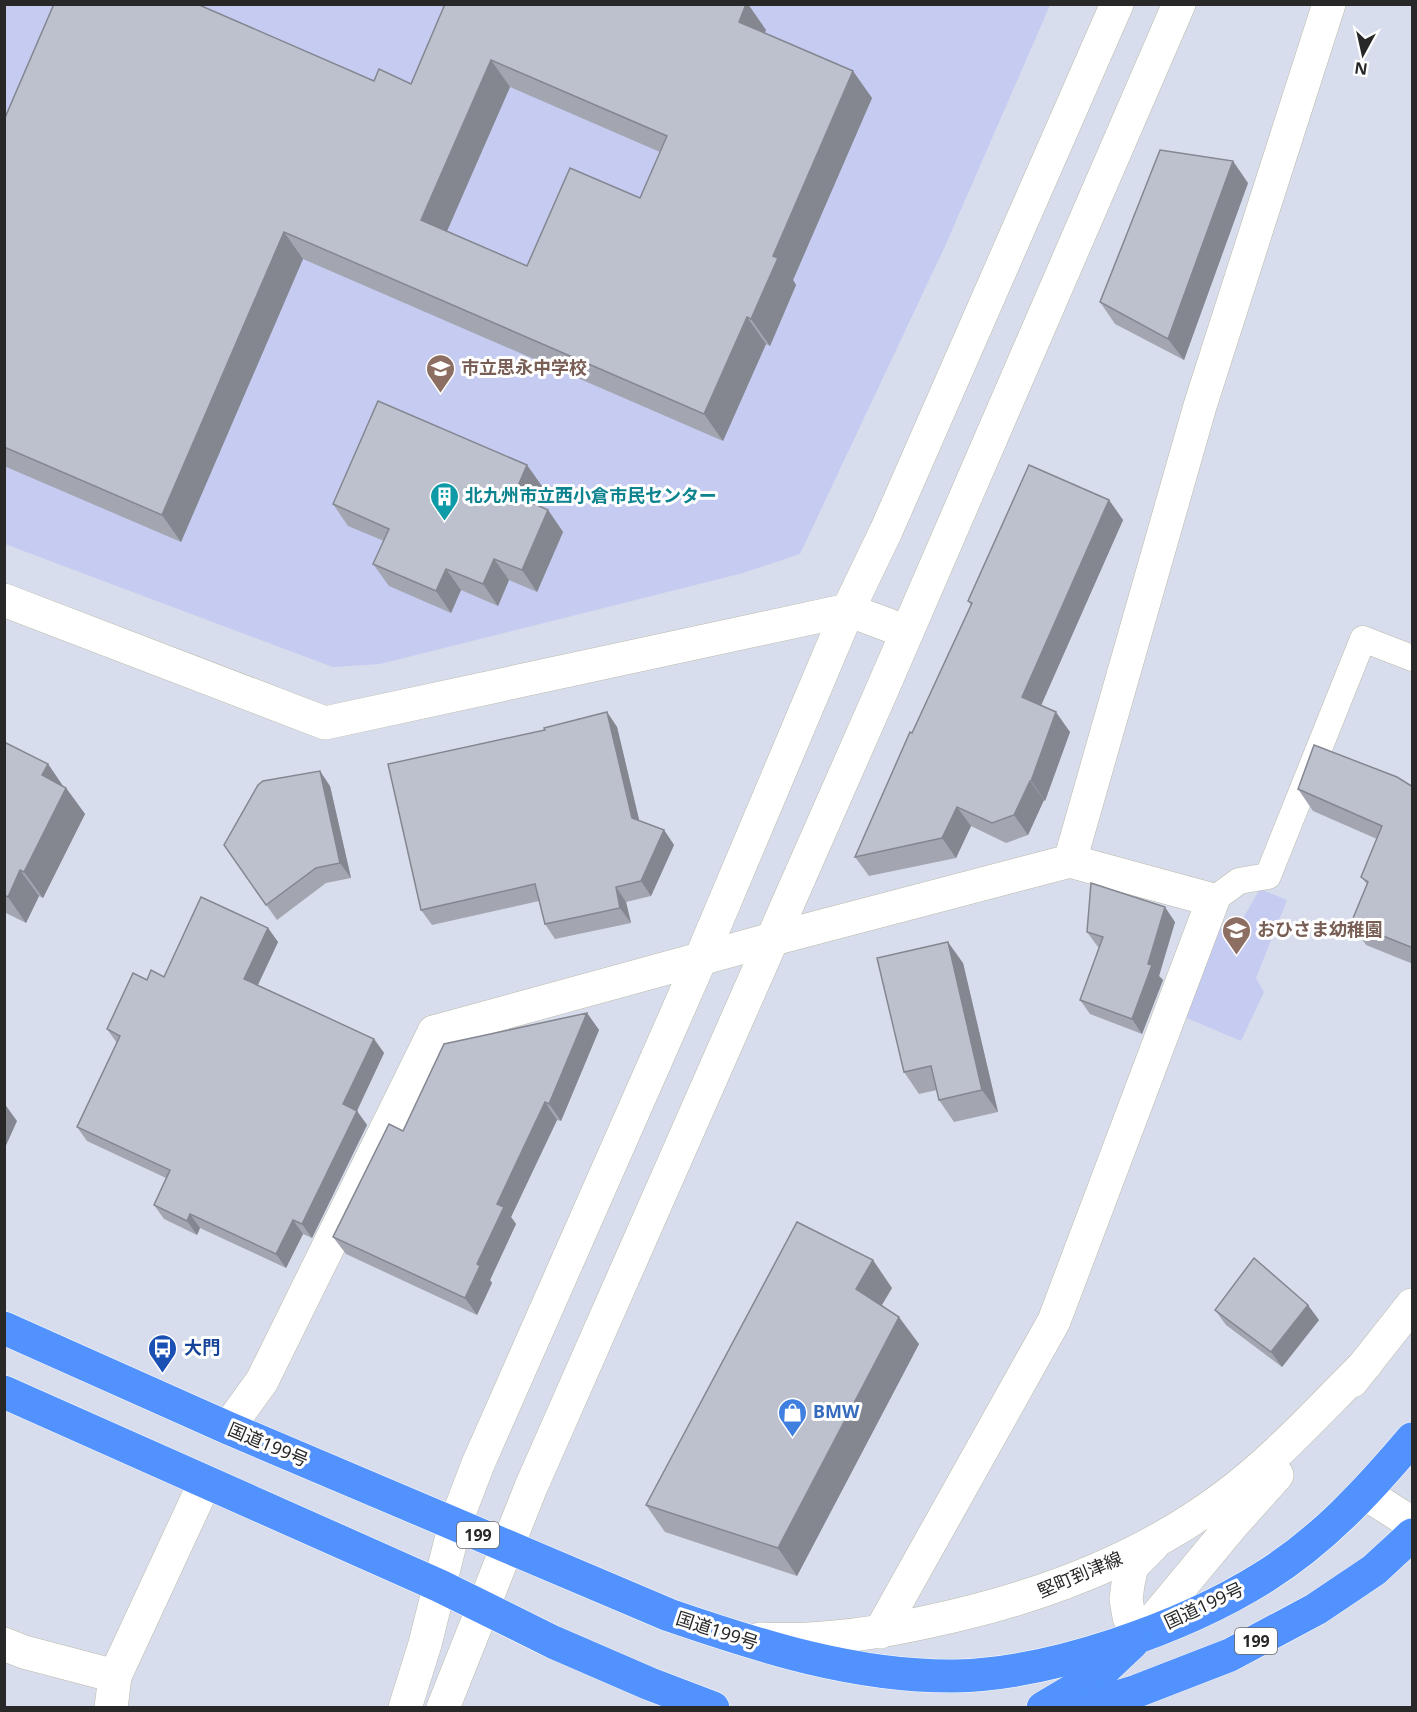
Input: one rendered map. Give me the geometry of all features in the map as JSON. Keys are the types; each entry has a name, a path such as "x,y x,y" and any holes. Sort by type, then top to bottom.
{"highway":[{"name":"国道199号","path":"4,1328 228,1428 669,1615 789,1654 841,1666 897,1673 956,1676 1065,1660 1140,1636 1202,1610 1264,1577 1323,1533 1366,1494 1413,1439"},
{"path":"4,1392 440,1586 553,1642 650,1684 713,1707"},
{"name":"199","path":"1080,1707 1137,1691 1230,1655 1316,1609 1374,1570 1413,1535"},
{"path":"1043,1707 1096,1676 1140,1636 1152,1646 1190,1659 1207,1660 1230,1655"}],"street":[{"path":"405,1707 440,1586 455,1524 478,1464 701,958 848,610 886,531 1117,4"},
{"path":"443,1707 506,1547 1179,4"},
{"path":"1070,861 1200,406 1329,4"},
{"path":"4,600 325,723 848,610 907,632"},
{"path":"228,1428 262,1381 434,1032 701,958 1070,861 1213,900 1054,1321 880,1632"},
{"name":"堅町到津線","path":"1140,1636 1233,1524 1286,1465 1413,1305"},
{"name":"堅町到津線","path":"730,1636 818,1640 880,1632 1026,1598 1095,1571 1164,1537 1222,1498 1275,1456 1366,1364"},
{"path":"111,1707 115,1676 205,1482"},
{"path":"1366,1494 1413,1523"},
{"path":"1140,1636 1129,1617 1126,1599 1132,1566 1143,1553 1164,1537"},
{"path":"4,1644 24,1652 115,1676"}],"lane":[{"path":"1213,900 1239,881 1268,876 1362,639 1413,658"}],"shaded area":[{"name":"市立思永中学校","path":"4,5 1050,5 946,244 800,554 743,573 380,664 333,667 5,544"},
{"name":"おひさま幼稚園","path":"1260,889 1287,900 1256,978 1264,992 1241,1041 1182,1016 1219,927 1235,932"}],"building":[{"path":"54,4 197,4 374,81 379,69 411,84 445,4 746,4 739,22 853,71 773,256 778,258 751,319 747,317 704,414 284,232 162,515 4,447 4,120","holes":["491,60 667,136 640,198 570,168 527,266 421,220"]},
{"path":"1160,150 1233,161 1168,339 1100,302"},
{"name":"北九州市立西小倉市民センター","path":"378,401 527,465 514,495 548,510 522,570 494,559 483,584 446,569 436,591 373,564 389,529 333,504"},
{"path":"1029,465 1109,500 1022,697 1056,712 1031,781 1014,815 992,823 957,807 942,838 855,857 910,732 912,733 972,603 968,601"},
{"path":"607,712 632,818 664,830 641,881 616,887 620,908 545,924 535,884 421,910 388,764 545,730 544,728"},
{"path":"4,742 48,764 42,775 66,788 24,872 20,870 8,897 4,895"},
{"path":"1314,745 1397,777 1413,787 1413,948 1351,923 1368,882 1361,877 1382,826 1298,789"},
{"path":"320,771 340,863 316,868 266,905 224,845 258,785 263,781"},
{"path":"1091,883 1165,907 1148,964 1152,965 1132,1019 1080,1000 1103,937 1087,932"},
{"path":"201,897 268,928 244,979 374,1039 343,1104 357,1111 302,1224 293,1220 276,1254 190,1214 187,1221 154,1205 170,1170 77,1127 120,1036 107,1029 133,973 147,980 151,970 164,977"},
{"path":"948,942 982,1090 939,1100 931,1066 904,1072 877,958"},
{"path":"587,1013 549,1104 545,1102 497,1204 504,1207 477,1264 480,1266 465,1298 333,1237 389,1124 403,1131 444,1044"},
{"name":"BMW","path":"797,1222 873,1260 856,1289 899,1317 778,1548 646,1505"},
{"path":"1254,1258 1308,1305 1271,1352 1215,1310"}],"place":[{"name":"市立思永中学校","path":"440,394"},
{"name":"北九州市立西小倉市民センター","path":"444,522"},
{"name":"おひさま幼稚園","path":"1236,956"},
{"name":"大門","path":"163,1374"},
{"name":"BMW","path":"792,1438"}]}
